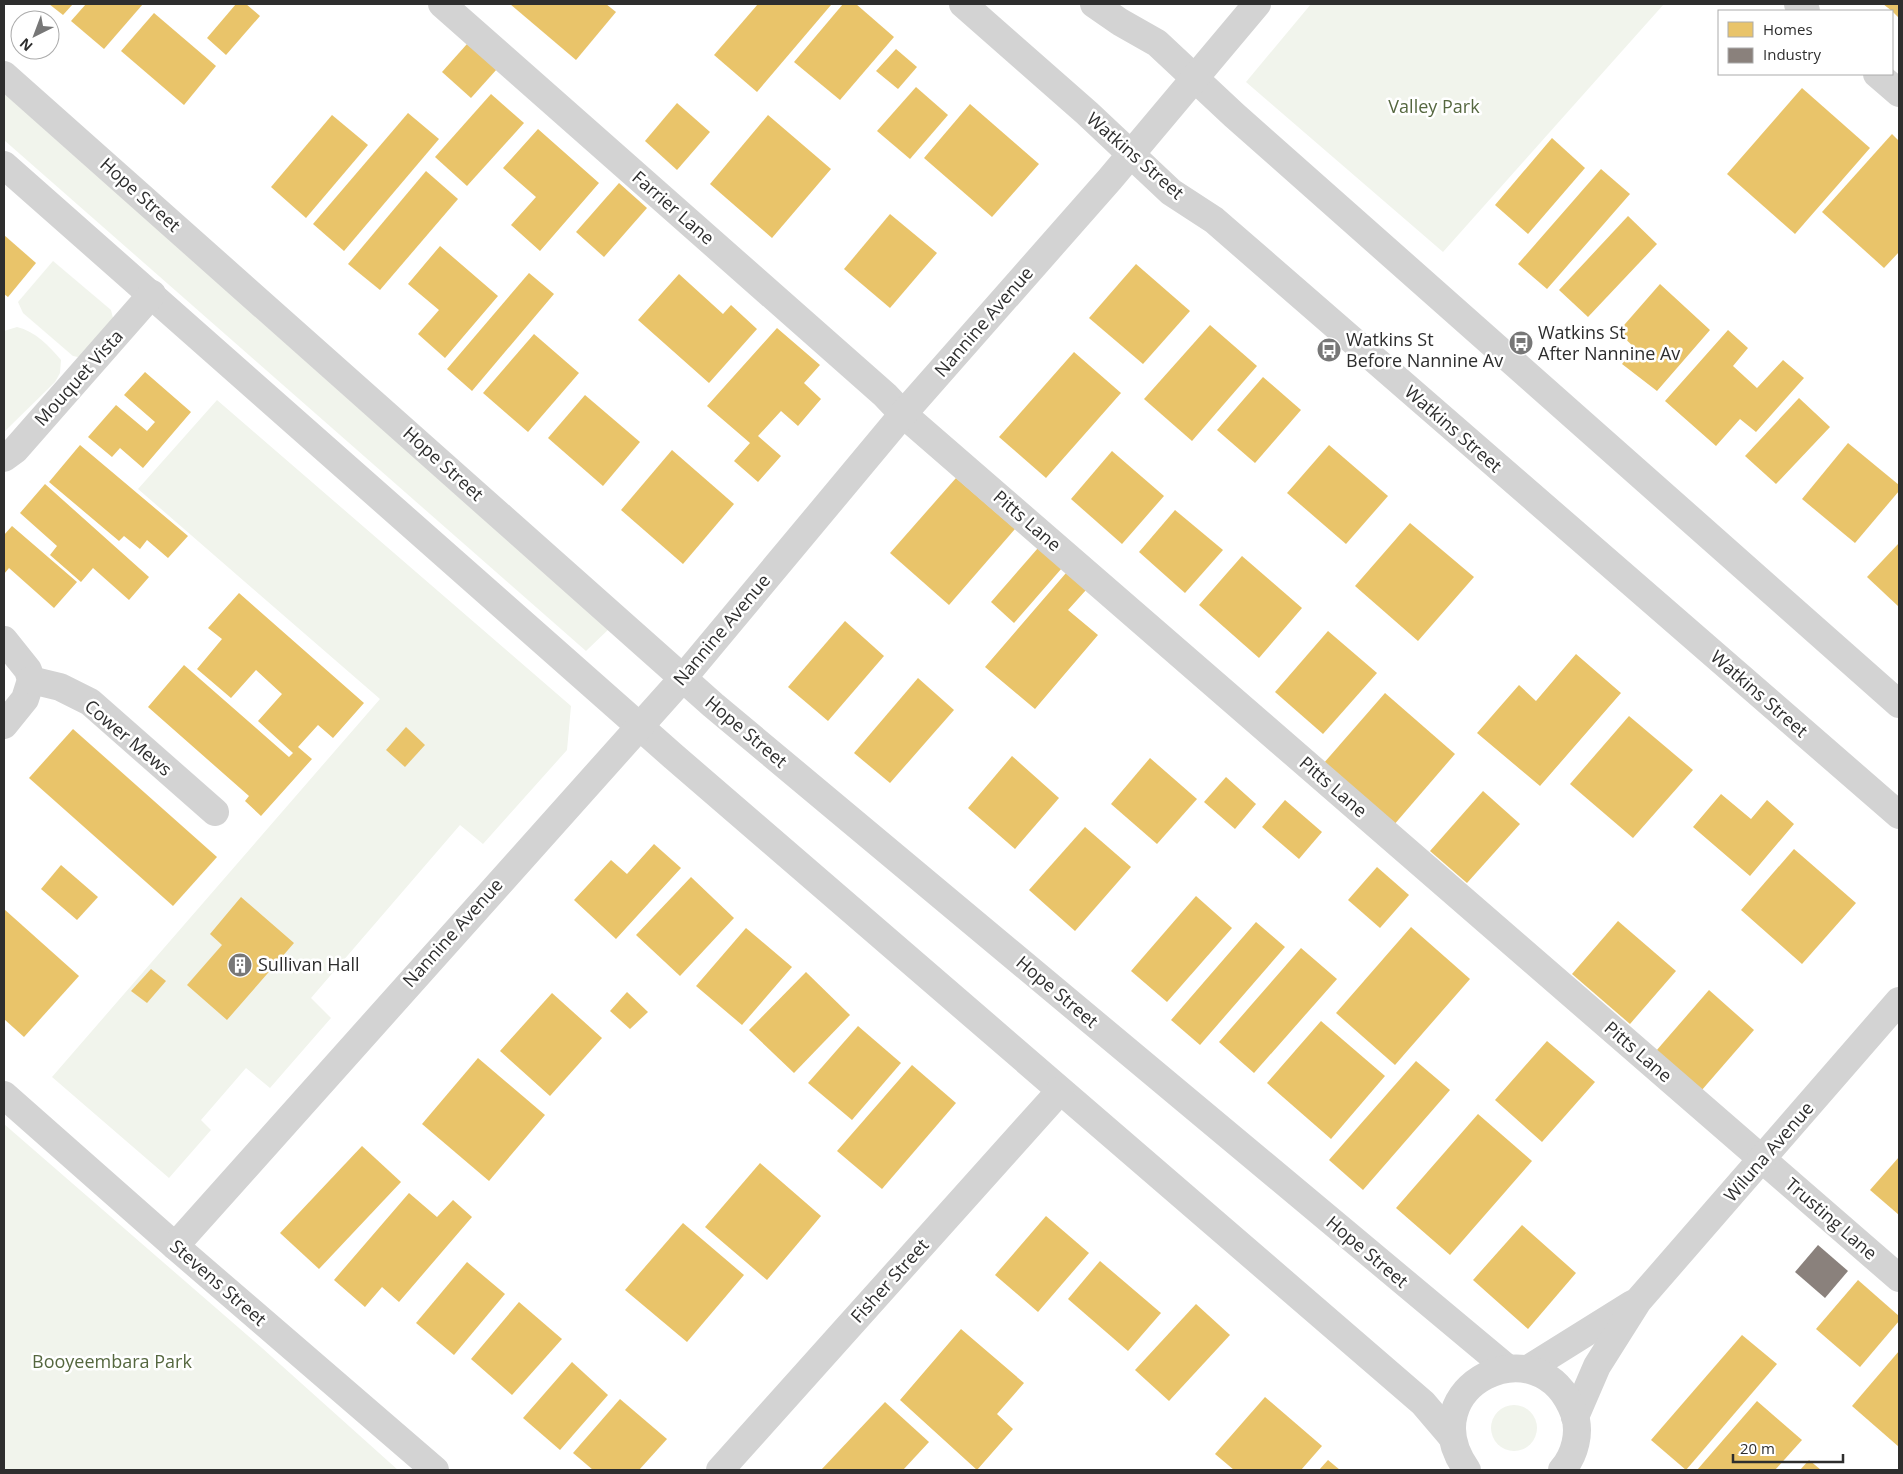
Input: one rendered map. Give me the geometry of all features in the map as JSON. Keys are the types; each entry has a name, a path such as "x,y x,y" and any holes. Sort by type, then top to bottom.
{"street":[{"name":"Farrier Lane","path":"442,4 871,383 903,414"},
{"name":"Watkins Street","path":"962,4 1087,113 1171,192 1214,220 1899,815"},
{"path":"1094,4 1120,22 1158,43 1194,78 1899,704"},
{"name":"Nannine Avenue","path":"175,1246 638,726 683,678 903,414 1110,179 1257,4"},
{"name":"Hope Street","path":"4,75 683,678 1517,1369 1544,1375 1558,1386 1569,1400 1575,1417"},
{"path":"1879,75 1899,93"},
{"path":"4,165 638,726 1423,1403 1457,1459"},
{"name":"Mouquet Vista","path":"4,458 15,450 152,294"},
{"name":"Pitts Lane","path":"903,414 1762,1160"},
{"path":"4,640 28,670 32,680 25,699 4,725"},
{"name":"Cower Mews","path":"32,680 60,687 90,702 215,812"},
{"name":"Wiluna Avenue","path":"1575,1417 1597,1366 1638,1301 1899,1001"},
{"name":"Fisher Street","path":"720,1470 1060,1091"},
{"name":"Stevens Street","path":"4,1095 175,1246 435,1470"},
{"name":"Trusting Lane","path":"1762,1160 1899,1278"},
{"name":"Wiluna Avenue","path":"1457,1459 1452,1420 1457,1405 1466,1391 1477,1380 1491,1372 1517,1369 1638,1301"},
{"path":"1575,1417 1577,1434 1575,1463"}],"green space":[{"name":"Valley Park","path":"1311,4 1664,4 1443,252 1246,82"},
{"path":"4,81 612,626 586,651 4,140"},
{"path":"53,261 111,310 113,318 84,355 78,357 73,356 23,313 18,302"},
{"path":"17,327 30,332 52,350 61,360 60,373 55,382 4,432 4,331"},
{"path":"217,400 571,706 567,750 483,844 460,825 311,998 331,1018 270,1088 246,1068 201,1120 211,1130 169,1178 52,1077 380,699 138,489"},
{"name":"Booyeembara Park","path":"4,1124 262,1348 398,1470 4,1470"},
{"path":"1514,1405 1527,1409 1533,1415 1537,1428 1533,1441 1527,1447 1514,1451 1501,1447 1495,1441 1491,1428 1495,1415 1501,1409"}],"building: Homes":[{"path":"49,4 73,4 63,15 60,10 57,10"},
{"path":"86,4 143,4 104,49 71,21"},
{"path":"236,4 246,4 260,16 226,55 207,38"},
{"path":"510,4 606,4 616,12 576,60"},
{"path":"758,4 831,5 757,92 714,55"},
{"path":"843,4 856,4 894,37 840,100 794,62"},
{"path":"1883,4 1899,4 1899,18 1893,10"},
{"path":"154,13 216,66 184,105 121,51"},
{"path":"467,44 497,69 471,98 442,72"},
{"path":"896,49 917,67 898,89 876,71"},
{"path":"916,87 948,115 910,159 877,131"},
{"path":"1802,88 1870,148 1795,234 1727,174"},
{"path":"491,94 524,123 467,186 435,157"},
{"path":"677,103 710,132 677,170 645,141"},
{"path":"970,104 1039,164 992,217 924,158"},
{"path":"408,113 439,139 344,251 313,224"},
{"path":"332,115 368,145 306,218 271,187"},
{"path":"768,115 831,169 772,238 710,184"},
{"path":"538,129 599,183 540,251 511,225 536,197 503,168"},
{"path":"1892,134 1899,141 1899,252 1884,268 1822,212"},
{"path":"1552,138 1585,168 1528,234 1495,205"},
{"path":"1601,169 1630,194 1547,289 1518,264"},
{"path":"426,171 458,199 380,290 348,264"},
{"path":"619,183 647,208 604,257 576,232"},
{"path":"890,214 937,253 890,308 844,269"},
{"path":"1628,216 1657,244 1588,317 1559,290"},
{"path":"4,235 36,263 8,297 4,294"},
{"path":"440,246 498,296 445,358 418,334 439,310 408,284"},
{"path":"1136,264 1190,311 1143,364 1089,318"},
{"path":"529,273 554,294 472,391 447,369"},
{"path":"679,274 723,314 731,305 757,329 709,383 638,320"},
{"path":"1660,284 1710,330 1657,391 1622,364 1635,348 1618,332"},
{"path":"1210,325 1257,366 1192,441 1144,399"},
{"path":"777,328 820,365 804,383 821,399 798,426 781,411 758,436 781,456 758,482 734,461 750,443 707,406"},
{"path":"1728,330 1748,348 1733,366 1757,388 1783,360 1804,378 1756,432 1740,419 1716,446 1665,401"},
{"path":"534,334 579,373 528,432 483,393"},
{"path":"1074,352 1121,393 1046,478 999,437"},
{"path":"145,372 191,412 143,468 120,448 112,457 88,437 116,405 147,431 155,422 124,395"},
{"path":"1263,377 1301,410 1255,463 1217,430"},
{"path":"585,395 640,442 603,486 548,438"},
{"path":"1799,398 1830,427 1776,484 1745,456"},
{"path":"1848,443 1899,485 1899,491 1855,543 1802,499"},
{"path":"80,445 188,536 168,558 147,540 140,549 124,536 119,541 49,482"},
{"path":"1329,445 1388,496 1346,544 1287,493"},
{"path":"672,450 734,504 683,564 621,510"},
{"path":"1112,451 1164,496 1122,544 1071,499"},
{"path":"956,478 1015,529 949,605 890,553"},
{"path":"45,484 149,577 129,600 93,568 81,582 50,555 57,546 20,513"},
{"path":"1175,510 1223,550 1185,593 1139,552"},
{"path":"1410,523 1474,577 1418,641 1355,586"},
{"path":"12,526 77,582 54,608 9,568 4,574 4,535"},
{"path":"1899,543 1899,607 1867,577"},
{"path":"1038,548 1062,568 1014,623 991,602"},
{"path":"1242,556 1302,608 1259,658 1199,605"},
{"path":"1066,573 1086,590 1068,610 1098,635 1035,709 985,667"},
{"path":"239,593 364,703 333,738 318,725 298,747 312,759 261,816 245,801 249,796 148,707 184,665 289,757 293,753 258,721 282,694 256,670 231,698 197,669 222,639 208,628"},
{"path":"845,621 884,656 828,721 788,687"},
{"path":"1328,631 1377,673 1323,734 1275,692"},
{"path":"1576,654 1621,693 1540,786 1477,733 1519,685 1536,701"},
{"path":"918,678 954,710 890,783 854,753"},
{"path":"1385,693 1455,754 1393,826 1323,764"},
{"path":"1629,716 1693,770 1633,838 1570,784"},
{"path":"406,727 425,745 405,767 386,750"},
{"path":"73,729 217,857 173,906 29,778"},
{"path":"1012,756 1059,798 1015,849 968,808"},
{"path":"1150,758 1197,799 1157,844 1111,804"},
{"path":"1226,777 1256,804 1235,829 1204,802"},
{"path":"1483,791 1520,824 1467,883 1430,851"},
{"path":"1721,794 1751,819 1767,800 1794,824 1750,876 1693,827"},
{"path":"1285,800 1322,832 1299,859 1262,827"},
{"path":"1085,827 1131,867 1075,931 1029,890"},
{"path":"654,844 681,868 616,939 574,900 611,860 627,874"},
{"path":"1794,849 1856,903 1802,964 1741,910"},
{"path":"61,865 98,897 77,920 41,889"},
{"path":"1377,867 1409,895 1380,928 1348,900"},
{"path":"691,877 734,918 680,976 636,935"},
{"path":"1196,896 1232,928 1167,1002 1131,971"},
{"name":"Sullivan Hall","path":"241,897 294,943 227,1020 187,985 222,945 210,934"},
{"path":"4,909 79,976 24,1037 4,1019"},
{"path":"1618,921 1676,971 1630,1024 1572,974"},
{"path":"1256,922 1285,947 1200,1045 1171,1020"},
{"path":"1411,927 1470,979 1395,1065 1336,1013"},
{"path":"746,928 792,967 742,1025 696,986"},
{"path":"1301,948 1337,979 1254,1073 1219,1042"},
{"path":"151,969 166,981 147,1003 131,991"},
{"path":"806,972 850,1015 794,1073 749,1030"},
{"path":"1709,990 1754,1030 1701,1091 1656,1051"},
{"path":"627,992 648,1012 630,1029 610,1011"},
{"path":"552,993 602,1038 550,1096 500,1051"},
{"path":"1321,1021 1385,1076 1331,1139 1267,1083"},
{"path":"858,1026 901,1063 852,1120 808,1083"},
{"path":"1547,1041 1595,1082 1542,1142 1495,1100"},
{"path":"478,1058 545,1115 489,1181 422,1124"},
{"path":"1416,1061 1450,1090 1363,1190 1329,1160"},
{"path":"912,1065 956,1103 882,1189 837,1151"},
{"path":"1478,1114 1532,1161 1450,1255 1396,1208"},
{"path":"362,1146 401,1182 319,1269 280,1233"},
{"path":"1899,1157 1899,1215 1870,1190"},
{"path":"760,1163 821,1216 767,1280 705,1227"},
{"path":"409,1193 437,1217 453,1200 472,1217 399,1302 382,1287 365,1307 334,1280"},
{"path":"1046,1216 1089,1253 1038,1312 995,1275"},
{"path":"683,1223 744,1275 687,1342 625,1290"},
{"path":"1522,1225 1576,1273 1528,1329 1473,1280"},
{"path":"1100,1261 1161,1313 1128,1351 1068,1299"},
{"path":"467,1262 505,1294 454,1355 416,1323"},
{"path":"1858,1280 1899,1316 1899,1321 1860,1367 1816,1329"},
{"path":"519,1302 562,1339 512,1395 471,1359"},
{"path":"1196,1304 1230,1335 1169,1401 1135,1370"},
{"path":"961,1329 1024,1383 997,1414 1013,1429 977,1470 900,1400"},
{"path":"1742,1335 1777,1364 1686,1470 1651,1440"},
{"path":"1899,1351 1899,1447 1852,1406"},
{"path":"572,1362 608,1395 560,1450 523,1418"},
{"path":"1265,1397 1322,1446 1301,1470 1234,1470 1215,1454"},
{"path":"620,1399 667,1439 639,1470 593,1470 573,1453"},
{"path":"1757,1401 1802,1440 1775,1470 1697,1470"},
{"path":"885,1402 929,1442 903,1470 821,1470"},
{"path":"1328,1460 1340,1470 1319,1470"},
{"path":"1809,1460 1821,1470 1800,1470"}],"building: Industry":[{"path":"1818,1245 1848,1271 1825,1298 1795,1272"}],"place":[{"name":"Watkins St After Nannine Av","path":"1521,343"},
{"name":"Watkins St Before Nannine Av","path":"1329,350"},
{"name":"Sullivan Hall","path":"240,965"}]}
